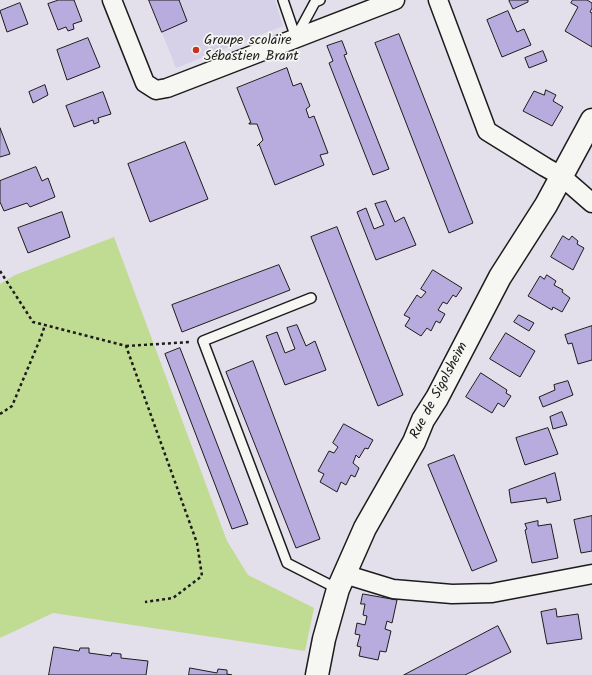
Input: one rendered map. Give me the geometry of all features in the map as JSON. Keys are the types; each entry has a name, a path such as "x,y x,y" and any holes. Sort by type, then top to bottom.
{"street":[{"path":"112,0 145,83 156,90 167,88 395,0"},
{"path":"438,0 487,131 561,176 592,203"},
{"name":"Rue de Sigolsheim","path":"317,675 324,639 341,582 365,528 414,442 423,420 437,398 500,277 546,205 592,120"},
{"path":"341,582 394,590 452,594 492,593 592,574"}],"lane":[{"path":"283,0 296,38"},
{"path":"296,38 315,2 320,0"},
{"path":"311,298 203,341 287,563 341,582"}],"path":[{"path":"0,271 33,322 126,346 203,341"},
{"path":"0,414 12,406 45,325"},
{"path":"126,346 197,543 202,576 173,598 144,602"}],"shaded area":[{"name":"Groupe scolaire Sébastien Brant","path":"149,0 277,0 275,1 283,26 176,68"}],"green space":[{"path":"114,237 227,541 248,575 314,608 305,651 53,613 0,638 0,284 15,275"}],"building":[{"path":"59,0 74,0 82,21 73,24 74,29 68,31 66,27 58,30 48,4"},
{"path":"149,0 179,0 187,21 162,32"},
{"path":"528,0 528,2 513,9 509,1"},
{"path":"573,0 587,0 592,3 590,12 592,13 592,47 565,31 578,7 571,3"},
{"path":"20,3 28,24 7,32 0,11"},
{"path":"508,11 517,32 524,29 531,45 502,57 487,20"},
{"path":"399,34 473,223 449,233 375,43"},
{"path":"88,38 100,67 67,80 57,50"},
{"path":"342,41 347,54 344,55 389,169 373,175 329,63 333,61 327,46"},
{"path":"543,51 547,61 529,68 525,58"},
{"path":"287,68 293,86 301,83 310,106 306,109 309,118 314,116 328,153 320,155 324,165 275,185 259,144 263,140 257,124 249,124 251,123 237,88"},
{"path":"45,85 48,95 33,103 29,92"},
{"path":"546,90 556,95 553,101 563,107 552,126 523,111 534,91 544,95"},
{"path":"103,92 111,114 98,118 99,122 94,124 93,120 74,127 66,106"},
{"path":"0,128 10,154 0,157"},
{"path":"185,142 208,199 150,222 128,164"},
{"path":"36,167 42,181 48,178 55,197 30,207 27,203 4,211 0,202 0,181"},
{"path":"386,201 395,222 404,217 416,245 376,260 357,212 366,208 374,229 384,225 375,204"},
{"path":"62,212 70,237 28,253 18,228"},
{"path":"337,227 403,395 378,406 311,237"},
{"path":"563,236 569,240 572,236 578,241 577,244 584,248 573,270 551,257"},
{"path":"279,265 290,290 182,332 172,305"},
{"path":"433,270 462,288 456,297 453,295 447,304 443,302 438,310 445,314 440,323 436,321 431,331 427,328 421,336 405,326 410,318 404,315 417,295 421,298 426,292 421,289"},
{"path":"547,275 556,281 554,285 563,290 562,292 570,298 562,312 553,307 552,310 528,296 540,276 544,279"},
{"path":"519,315 534,323 529,331 514,322"},
{"path":"297,325 306,346 315,341 326,370 285,385 266,336 277,332 285,353 295,349 287,328"},
{"path":"592,326 592,360 578,364 572,343 568,344 565,335"},
{"path":"506,333 535,351 520,377 490,359"},
{"path":"180,348 248,524 232,529 165,354"},
{"path":"253,361 320,539 296,548 226,372"},
{"path":"481,373 507,390 506,393 511,396 504,407 498,403 492,413 466,397"},
{"path":"568,381 573,395 543,407 539,397 555,390 554,385"},
{"path":"562,412 567,425 553,429 550,417"},
{"path":"344,424 373,440 368,449 365,448 359,458 356,455 353,463 359,468 355,477 351,475 346,485 341,482 337,492 320,482 324,474 318,471 329,451 334,453 338,447 333,443"},
{"path":"548,428 558,454 525,465 516,438"},
{"path":"454,455 497,561 472,571 428,465"},
{"path":"555,473 561,500 547,503 546,498 511,503 509,490"},
{"path":"592,516 592,551 581,553 574,520"},
{"path":"538,521 538,526 551,524 558,558 532,563 525,524"},
{"path":"363,594 397,600 392,623 387,621 385,629 391,631 386,652 380,651 378,660 359,656 361,647 357,646 360,635 355,634 357,623 365,625 367,616 363,615 365,604 361,604"},
{"path":"556,609 557,617 578,614 582,639 547,644 541,612"},
{"path":"498,626 511,652 465,675 404,675"},
{"path":"54,647 79,651 80,648 89,648 89,653 111,656 112,653 121,654 121,658 148,661 146,675 49,675"},
{"path":"190,668 217,673 218,669 227,670 227,674 232,675 189,675"}],"place":[{"name":"Groupe scolaire Sébastien Brant","path":"196,50"}]}
